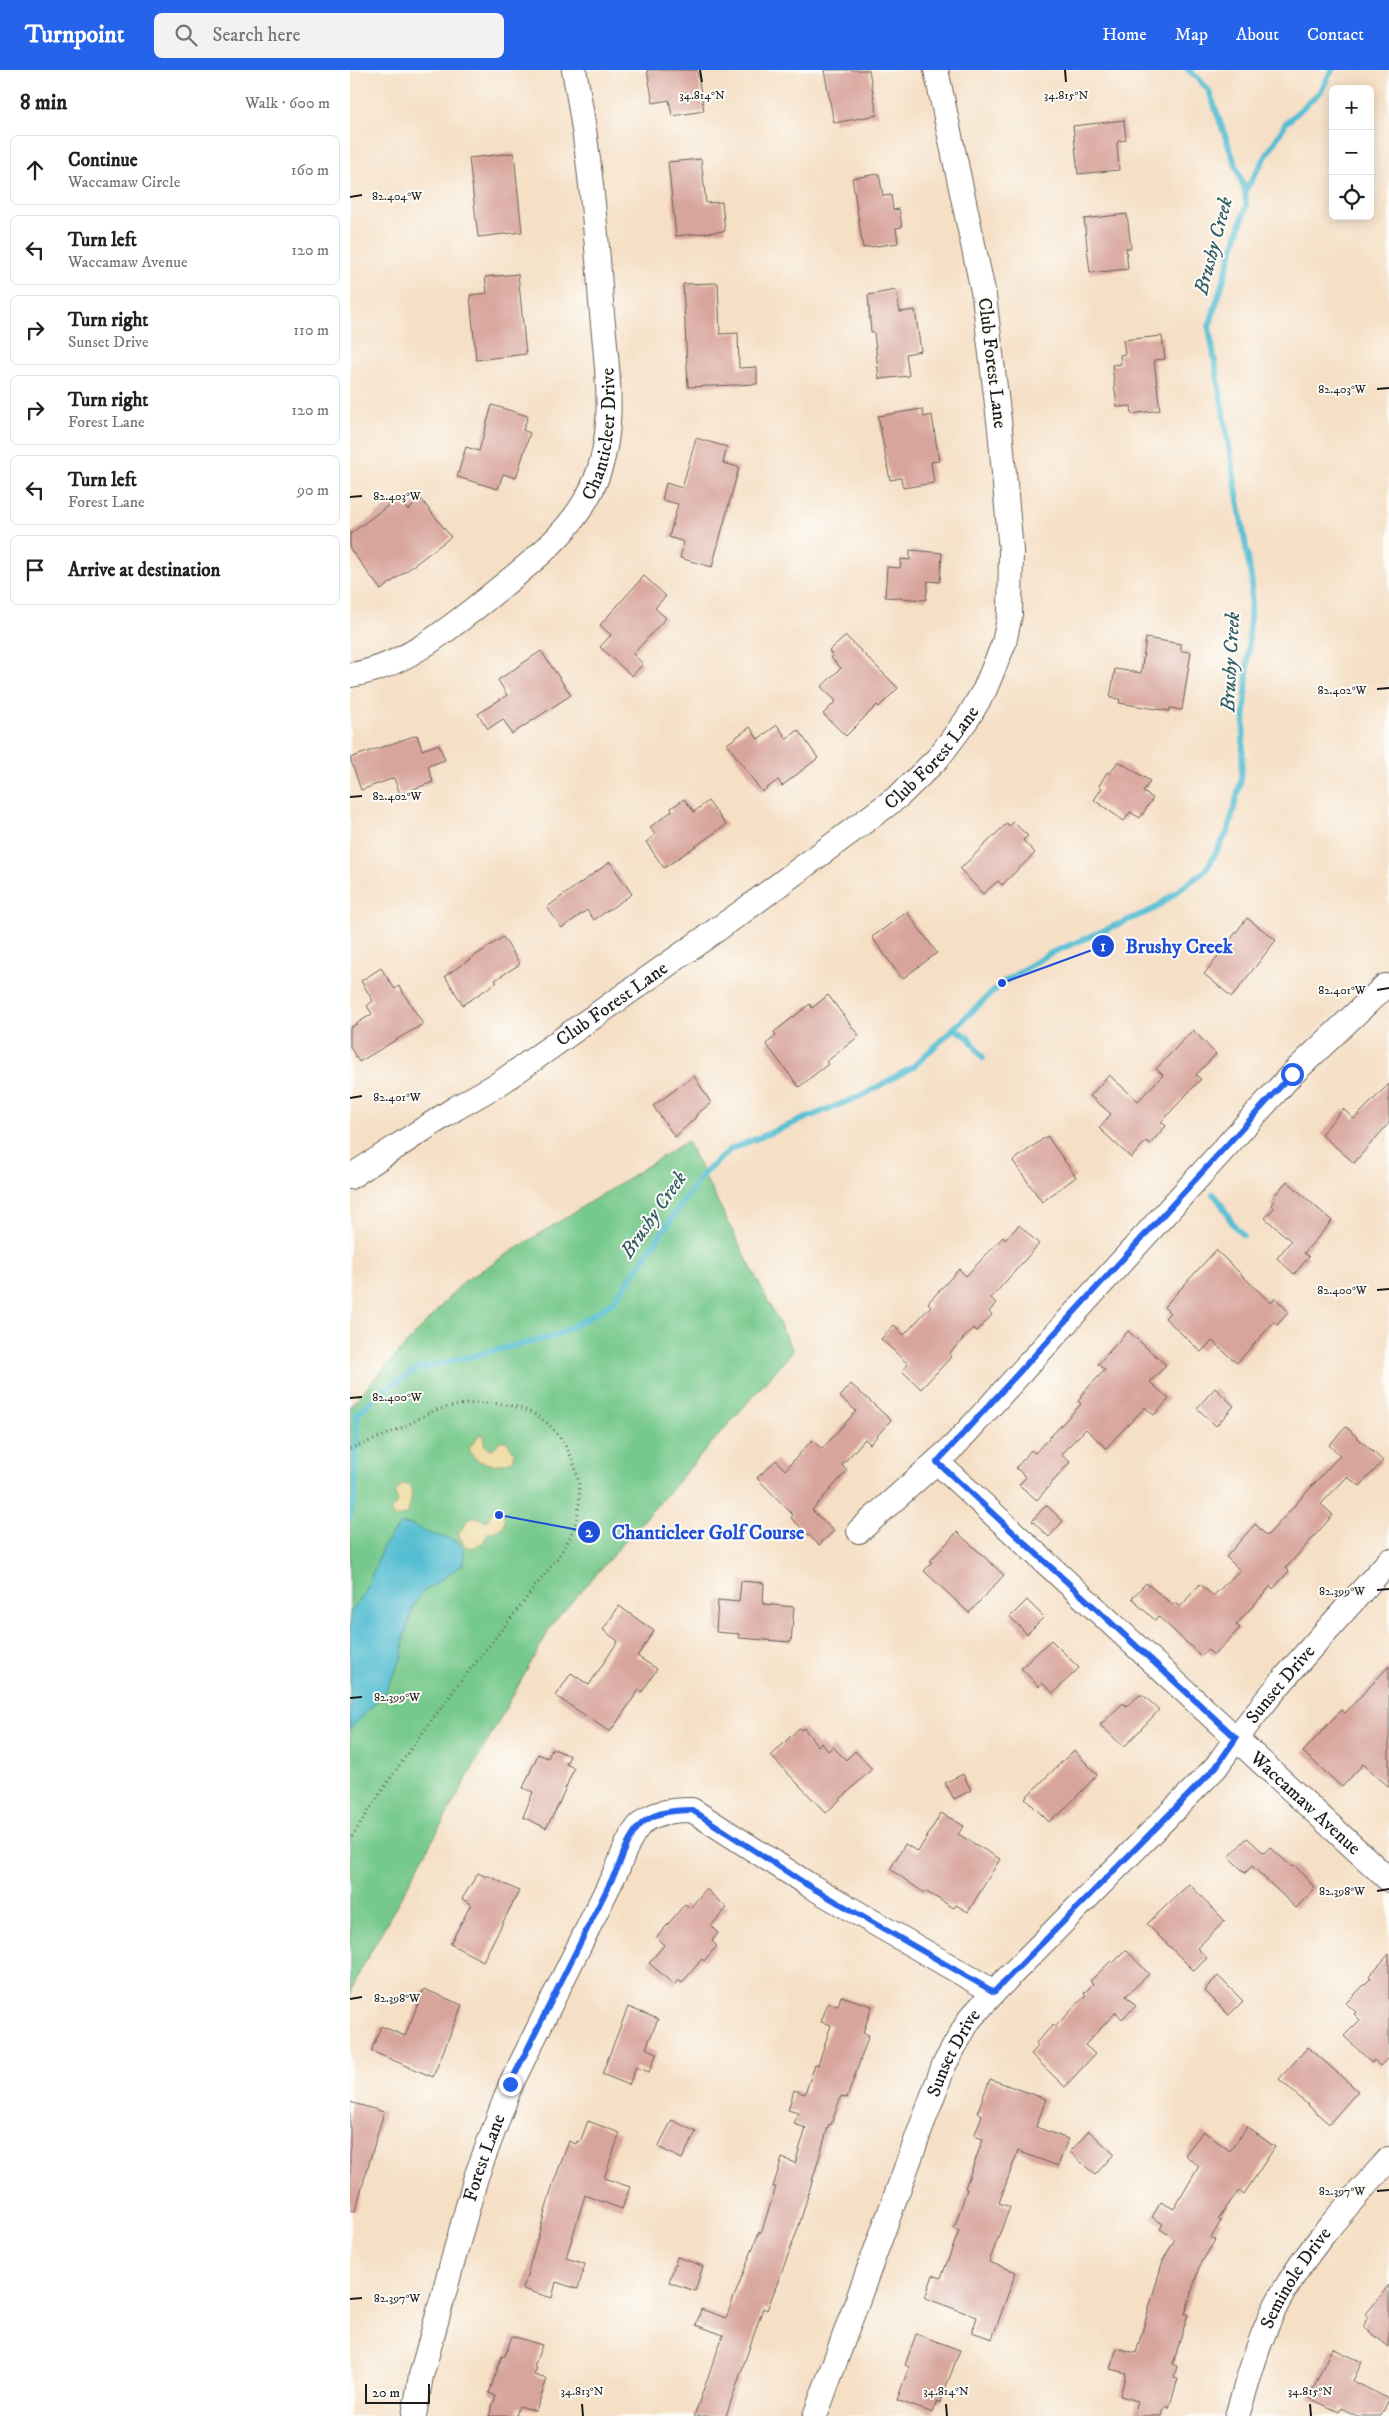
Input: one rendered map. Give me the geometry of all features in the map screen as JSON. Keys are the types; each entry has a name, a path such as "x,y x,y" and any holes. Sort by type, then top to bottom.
{"street":[{"name":"Chanticleer Drive","path":"350,675 392,662 413,651 458,621 532,561 563,533 588,497 597,477 605,447 609,407 594,204 586,130 574,70"},
{"name":"Club Forest Lane","path":"350,1177 456,1108 500,1083 746,909 899,796 938,758 968,718 986,689 1004,643 1010,614 1011,551 1000,429 984,296 936,70"},
{"path":"859,1531 937,1462 1292,1074 1385,986"},
{"name":"Waccamaw Avenue","path":"937,1462 1389,1880"},
{"name":"Sunset Drive","path":"815,2416 944,2065 969,2020 994,1992 1216,1767 1236,1738 1277,1687 1389,1561"},
{"name":"Forest Lane","path":"414,2416 421,2376 476,2177 510,2084 619,1865 627,1841 635,1828 646,1820 670,1810 692,1810 809,1886 994,1992"},
{"name":"Seminole Drive","path":"1237,2416 1269,2320 1283,2291 1303,2262 1389,2159"}],"path":[{"path":"350,1449 440,1409 490,1403 516,1406 528,1409 540,1416 559,1435 571,1454 579,1485 575,1525 570,1538 553,1563 452,1693 375,1800 350,1840"}],"green space":[{"path":"687,1141 793,1351 553,1623 360,1971 350,1996 350,1406 463,1282"}],"sand":[{"path":"480,1434 485,1436 484,1444 489,1449 494,1448 500,1441 506,1441 514,1452 512,1461 500,1464 487,1464 476,1458 469,1448"},
{"path":"403,1484 409,1485 411,1488 410,1504 406,1514 395,1518 390,1511 398,1502 395,1493"},
{"path":"494,1509 504,1516 503,1526 498,1530 488,1533 483,1543 472,1548 465,1546 458,1534 467,1521 475,1516 486,1522"}],"water":[{"path":"400,1525 412,1525 427,1533 456,1541 463,1549 463,1564 422,1593 413,1607 404,1638 402,1658 383,1695 350,1729 350,1613 365,1593 382,1548"}],"building":[{"path":"647,70 697,70 704,111 672,116 669,100 653,103"},
{"path":"824,70 869,70 877,115 834,123"},
{"path":"1124,120 1126,140 1118,141 1117,144 1119,170 1078,174 1073,126"},
{"path":"514,153 522,232 478,237 469,158"},
{"path":"701,159 706,203 722,202 725,231 676,236 668,162"},
{"path":"879,174 883,196 891,195 893,210 899,209 902,227 896,228 898,243 863,248 852,178"},
{"path":"1127,214 1131,248 1126,248 1128,269 1090,273 1084,219"},
{"path":"518,274 526,354 476,360 470,295 487,293 485,277"},
{"path":"718,283 720,334 738,333 739,368 757,367 757,384 688,387 683,284"},
{"path":"896,290 900,312 915,310 921,351 906,354 909,376 879,379 874,332 871,332 868,295"},
{"path":"1162,336 1165,359 1154,360 1160,410 1132,414 1131,406 1117,407 1112,365 1121,364 1120,355 1125,354 1123,340"},
{"path":"492,405 528,416 523,430 530,433 516,478 503,474 498,489 457,477 466,447 479,451"},
{"path":"922,409 924,417 932,415 939,461 931,462 934,483 903,488 901,478 890,480 878,416"},
{"path":"696,438 727,447 723,463 739,467 712,567 680,558 684,542 669,537 678,504 662,500 666,483 682,488"},
{"path":"398,498 408,510 421,499 451,537 381,590 350,549 350,534"},
{"path":"910,550 942,553 940,582 928,581 926,600 885,597 887,567 900,568 901,559 910,560"},
{"path":"644,576 666,596 655,608 666,618 633,654 643,664 632,676 600,647 611,635 600,625"},
{"path":"846,636 898,688 879,707 877,705 846,736 823,714 836,701 821,687 841,668 831,658 833,656 829,651"},
{"path":"1146,638 1181,644 1181,651 1191,652 1182,710 1170,708 1169,711 1119,703 1120,699 1110,698 1115,669 1141,673"},
{"path":"541,651 571,695 512,734 503,719 488,729 478,714 507,695 498,680"},
{"path":"777,725 787,739 798,730 818,758 782,786 778,780 762,792 727,744 750,727 758,739"},
{"path":"417,735 422,750 439,744 445,760 428,766 433,782 400,794 394,778 361,790 350,758"},
{"path":"1118,761 1150,781 1143,792 1153,798 1140,818 1130,812 1124,821 1094,800 1102,788 1099,786 1107,772 1110,774"},
{"path":"684,799 694,812 708,801 726,825 664,868 646,842 655,835 650,827 672,811 671,808"},
{"path":"1013,822 1028,836 1023,840 1035,853 1002,885 998,881 983,894 960,869 1007,823 1009,826"},
{"path":"610,862 632,894 594,920 587,910 562,928 547,907"},
{"path":"907,912 937,953 902,979 872,937"},
{"path":"1247,918 1276,940 1232,997 1204,974"},
{"path":"503,937 520,964 495,980 497,982 463,1005 445,976"},
{"path":"381,968 395,989 399,986 423,1024 359,1062 350,1047 350,1028 372,1014 367,1006 373,1001 361,981"},
{"path":"828,995 859,1036 826,1062 828,1064 799,1087 766,1044 776,1036 774,1032 810,1004 812,1008"},
{"path":"1193,1030 1216,1054 1196,1075 1201,1079 1161,1122 1166,1126 1150,1144 1146,1141 1131,1158 1099,1128 1111,1114 1090,1096 1109,1075 1138,1101 1163,1075 1156,1069"},
{"path":"694,1076 711,1103 697,1114 675,1137 653,1106"},
{"path":"1389,1084 1389,1123 1354,1163 1321,1134 1343,1109 1354,1119"},
{"path":"1047,1136 1076,1177 1042,1202 1013,1161"},
{"path":"1287,1181 1332,1221 1304,1253 1309,1257 1294,1274 1277,1258 1291,1241 1265,1218 1274,1208 1271,1205 1275,1199 1273,1197"},
{"path":"1019,1225 1039,1244 991,1298 996,1303 989,1312 992,1315 977,1331 973,1328 949,1354 951,1357 921,1389 902,1371 908,1364 881,1339 894,1325 904,1335 931,1306 928,1303 959,1269 966,1276 1003,1237 1005,1240"},
{"path":"1216,1250 1271,1303 1275,1298 1289,1312 1277,1325 1274,1322 1237,1363 1212,1341 1201,1352 1165,1318 1170,1313 1164,1307"},
{"path":"1128,1331 1166,1365 1150,1382 1169,1399 1154,1415 1145,1407 1106,1448 1086,1429 1061,1454 1070,1462 1037,1500 1019,1485 1026,1477 1016,1468 1031,1450 1035,1453 1081,1404 1078,1401 1082,1397 1080,1396 1105,1370 1098,1364"},
{"path":"851,1384 891,1420 870,1444 865,1439 842,1465 847,1471 812,1510 834,1531 819,1545 791,1518 793,1515 757,1478 776,1460 785,1470 812,1440 822,1449 856,1411 840,1397"},
{"path":"1215,1388 1234,1406 1216,1426 1197,1408"},
{"path":"1346,1427 1383,1461 1360,1486 1347,1477 1321,1504 1333,1515 1286,1568 1289,1571 1273,1589 1271,1586 1236,1625 1240,1628 1214,1655 1208,1650 1201,1656 1158,1616 1155,1620 1132,1598 1146,1583 1173,1605 1175,1603 1180,1607 1200,1584 1213,1596 1240,1570 1226,1557 1255,1524 1267,1536 1340,1455 1329,1445"},
{"path":"1046,1505 1063,1521 1049,1537 1032,1521"},
{"path":"957,1532 1004,1575 969,1613 924,1571 932,1562 930,1561"},
{"path":"741,1581 764,1583 763,1604 794,1607 791,1642 739,1638 739,1634 716,1632 718,1600 739,1602"},
{"path":"1027,1600 1044,1617 1027,1634 1010,1617"},
{"path":"619,1606 654,1631 637,1656 657,1669 642,1692 639,1690 610,1732 556,1696 571,1673 589,1685 618,1641 603,1630"},
{"path":"1051,1640 1079,1668 1053,1693 1042,1683 1039,1687 1021,1668"},
{"path":"1389,1666 1389,1787 1363,1764 1342,1787 1303,1752 1341,1710 1345,1713"},
{"path":"1140,1695 1143,1695 1159,1710 1124,1747 1100,1725 1123,1703 1126,1706"},
{"path":"799,1728 801,1730 804,1728 818,1746 821,1743 828,1751 833,1747 846,1760 855,1751 872,1769 826,1813 771,1756"},
{"path":"552,1748 570,1756 566,1764 574,1768 558,1806 546,1828 523,1817 533,1792 523,1788 538,1754 548,1758"},
{"path":"1074,1750 1097,1775 1059,1815 1057,1814 1049,1822 1025,1798"},
{"path":"963,1774 971,1790 954,1799 945,1783"},
{"path":"941,1813 964,1826 958,1834 1000,1859 968,1912 956,1905 954,1908 925,1891 924,1893 890,1869 905,1844 918,1852"},
{"path":"1247,1838 1264,1853 1270,1847 1292,1867 1294,1865 1315,1888 1296,1908 1252,1866 1245,1873 1229,1857"},
{"path":"478,1873 486,1877 487,1875 519,1891 483,1961 450,1944 471,1904 462,1899"},
{"path":"1189,1884 1225,1921 1197,1948 1207,1958 1194,1971 1147,1924"},
{"path":"706,1889 727,1908 711,1926 718,1933 712,1941 717,1946 704,1961 702,1959 682,1983 678,1980 674,1985 649,1963 664,1945 656,1938 685,1904 690,1908"},
{"path":"1126,1950 1149,1974 1126,1996 1136,2006 1122,2019 1116,2012 1085,2045 1095,2054 1065,2087 1031,2054 1038,2046 1036,2043 1053,2025 1055,2027 1086,1995 1084,1993 1093,1984 1090,1981"},
{"path":"1389,1954 1389,2057 1380,2066 1374,2060 1372,2063 1344,2036 1360,2020 1354,2014 1356,2012 1346,2003 1371,1978 1369,1976"},
{"path":"1218,1976 1243,2001 1229,2015 1205,1991"},
{"path":"424,1989 462,2005 433,2077 371,2051 381,2026 405,2036"},
{"path":"841,1996 872,2006 863,2033 869,2035 859,2064 847,2098 841,2096 831,2125 829,2124 798,2229 767,2310 763,2308 726,2416 694,2416 723,2335 696,2325 701,2309 726,2318 759,2232 761,2233 776,2187 773,2187 782,2158 795,2163 806,2128 794,2124 798,2113 788,2110 794,2090 805,2094 815,2064 818,2065 831,2025 821,2022 828,2003 838,2006"},
{"path":"628,2007 658,2019 646,2048 657,2053 649,2072 636,2067 629,2085 602,2074"},
{"path":"1308,2047 1358,2091 1329,2124 1279,2079"},
{"path":"990,2079 1046,2099 1036,2127 1068,2139 1058,2166 1018,2151 999,2203 1010,2207 989,2262 1016,2272 992,2339 972,2332 977,2317 925,2298 933,2275 941,2278 959,2231 954,2229 967,2189 965,2188 983,2139 974,2136 982,2115 977,2113"},
{"path":"350,2102 384,2112 355,2211 350,2210"},
{"path":"672,2120 696,2132 682,2159 658,2147"},
{"path":"588,2121 620,2133 604,2178 630,2187 622,2209 585,2195 566,2258 585,2264 578,2289 556,2282 552,2298 523,2289 553,2184 569,2141 576,2144 577,2141 580,2142"},
{"path":"1247,2127 1275,2147 1244,2194 1239,2190 1218,2219 1221,2221 1211,2238 1215,2240 1199,2267 1185,2314 1188,2314 1173,2364 1177,2366 1174,2378 1178,2379 1169,2408 1165,2406 1162,2416 1134,2416 1138,2401 1120,2396 1126,2373 1110,2369 1117,2348 1136,2353 1163,2260 1175,2239 1160,2229 1163,2224 1152,2217 1161,2202 1174,2209 1199,2166 1185,2155 1203,2131 1230,2151"},
{"path":"1089,2131 1114,2154 1095,2175 1070,2152"},
{"path":"677,2257 703,2266 695,2291 669,2282"},
{"path":"1389,2285 1389,2347 1365,2328 1365,2322 1369,2317 1366,2314"},
{"path":"916,2334 960,2350 940,2403 937,2402 933,2413 897,2400 909,2367 905,2365"},
{"path":"512,2336 542,2345 534,2367 537,2368 534,2375 547,2379 536,2411 519,2406 516,2416 489,2416 496,2396 489,2393 502,2356 505,2356"},
{"path":"1332,2348 1362,2362 1353,2381 1389,2399 1381,2416 1357,2416 1341,2408 1339,2412 1309,2398"}],"waterway":[{"path":"1188,70 1209,91 1245,191"},
{"name":"Brushy Creek","path":"350,1516 355,1497 357,1414 384,1390 418,1369 555,1336 600,1311 615,1300 702,1175 731,1149 865,1094 914,1066 1002,983 1049,954 1154,909 1206,870 1228,831 1241,780 1252,583 1209,327 1246,206 1245,191 1286,123 1321,91 1332,70"},
{"path":"954,1028 969,1038 983,1058"},
{"path":"1213,1194 1221,1203 1233,1225 1243,1235"}],"place":[{"name":"Brushy Creek","path":"1002,983"},
{"name":"Chanticleer Golf Course","path":"499,1515"}],"route":[{"path":"510,2084 619,1865 627,1841 635,1828 646,1820 670,1810 692,1810 809,1886 994,1992 1216,1767 1236,1738 937,1462 954,1446 1292,1074"}]}
